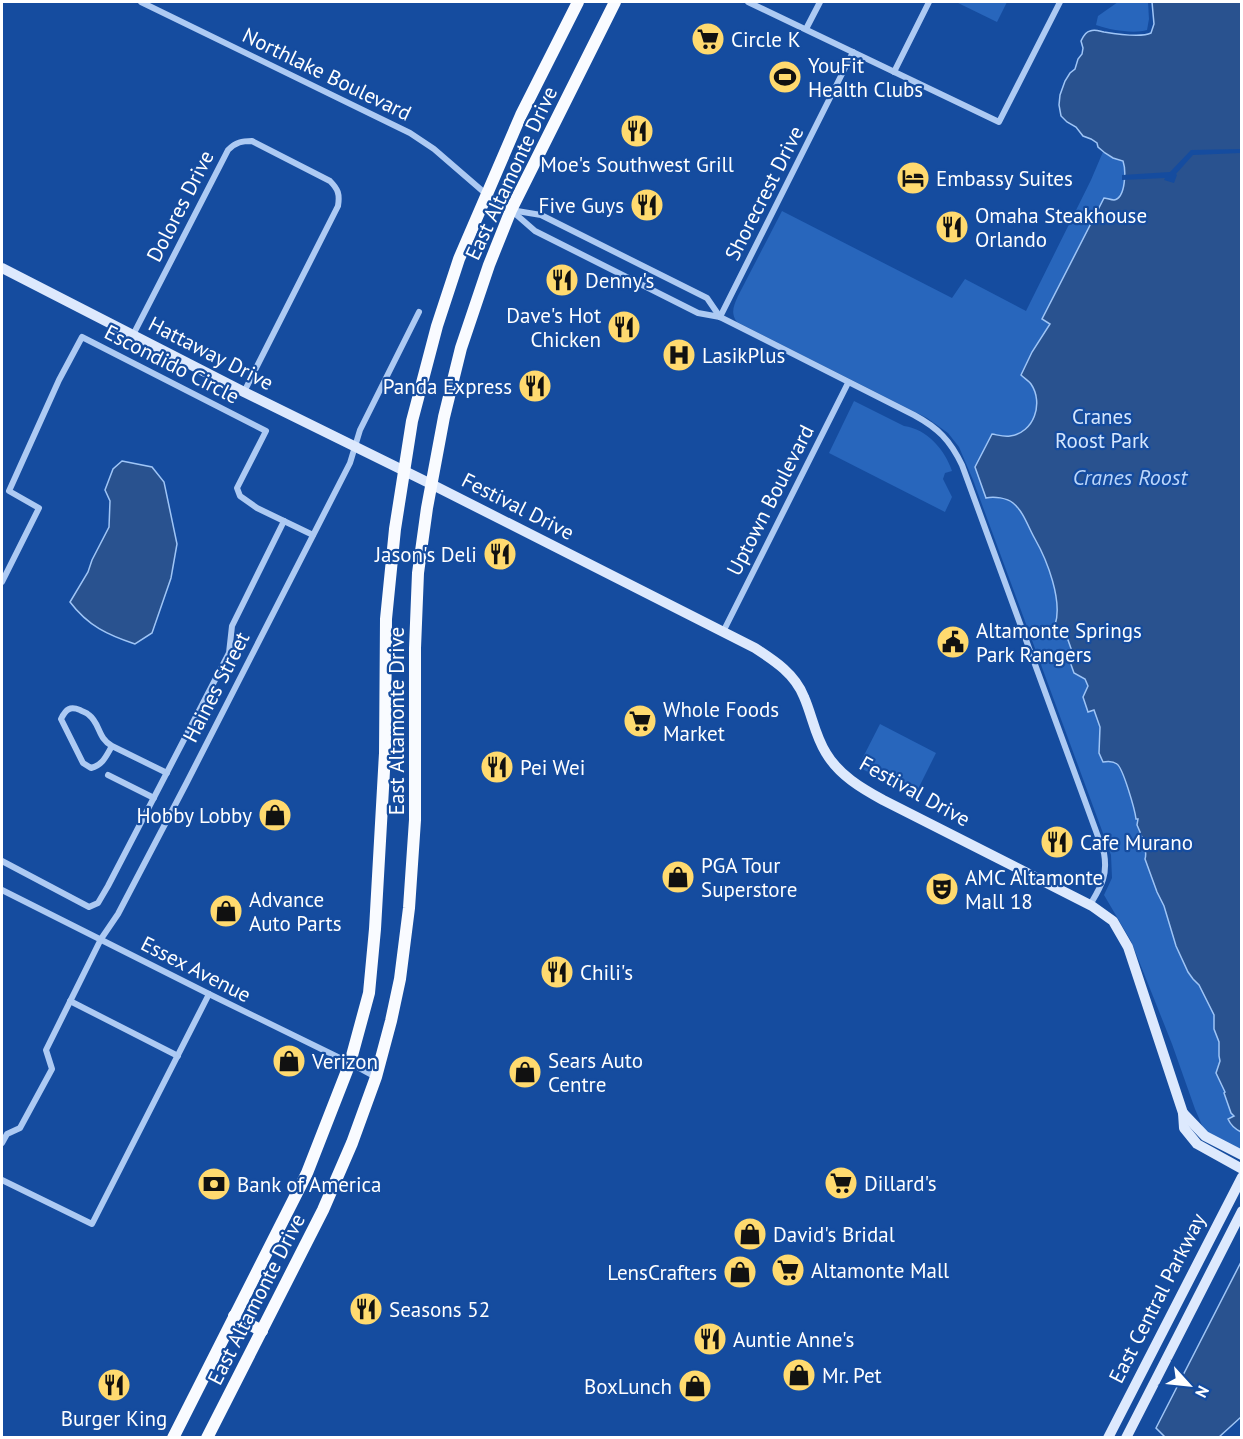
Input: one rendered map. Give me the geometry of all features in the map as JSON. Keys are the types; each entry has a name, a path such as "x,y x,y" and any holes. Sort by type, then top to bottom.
{"main road":[{"name":"East Altamonte Drive","path":"173,1437 307,1173 350,1063 369,993 385,753 386,619 395,529 412,422 437,326 459,259 521,115 578,2"},
{"name":"East Altamonte Drive","path":"207,1437 323,1210 352,1143 376,1077 400,979 409,908 415,820 415,648 418,573 431,484 444,417 461,348 489,265 511,210 615,2"},
{"path":"234,1316 262,1331"}],"street":[{"name":"Northlake Boulevard","path":"141,2 410,133 434,149 486,194 511,210 536,231 698,313 720,317"},
{"path":"750,2 999,122 1060,2"},
{"path":"806,29 820,2"},
{"path":"894,72 929,2"},
{"name":"Shorecrest Drive","path":"720,317 853,52"},
{"name":"Dolores Drive","path":"133,335 228,150 235,143 252,141 330,181 337,187 340,196 338,206 244,392"},
{"path":"511,210 541,215 707,298 720,317 914,415 947,439 962,465 1104,853 1106,872 1090,905"},
{"name":"Hattaway Drive","path":"2,268 403,471"},
{"name":"Haines Street","path":"2,1143 7,1134 20,1128 52,1069 46,1050 101,939 118,914 350,463 360,430 419,312"},
{"name":"Escondido Circle","path":"2,582 39,508 9,490 59,380 82,337 266,431 237,488 240,495 257,508 313,535"},
{"name":"Uptown Boulevard","path":"723,632 848,383"},
{"name":"Festival Drive","path":"403,471 755,648 787,671 797,684 804,696 825,753 856,785 1090,905 1113,921 1128,947 1183,1113 1184,1128 1197,1144 1242,1169"},
{"path":"2,861 88,906 98,903 229,653 232,626 284,522"},
{"path":"112,746 98,766 91,768 83,763 61,719 63,715 73,707 89,715 107,744 112,746 167,773"},
{"path":"108,775 154,798"},
{"name":"Essex Avenue","path":"2,890 376,1077"},
{"path":"2,1180 92,1224 210,994"},
{"path":"70,1001 178,1056"},
{"name":"Festival Drive","path":"1183,1113 1205,1136 1242,1155"},
{"name":"East Central Parkway","path":"1108,1437 1242,1177"},
{"name":"East Central Parkway","path":"1126,1437 1242,1211"}],"green space":[{"path":"956,2 1007,2 997,22"},
{"path":"1118,2 1148,2 1147,30 1122,31 1096,25 1098,16"},
{"name":"Cranes Roost","path":"1241,123 1241,1149 1236,1150 1204,1130 1131,941 1104,895 1112,878 1111,855 959,447 948,433 927,418 737,322 733,312 738,296 782,211 952,298 965,279 1026,311 1091,180 1111,133"},
{"path":"854,401 904,426 920,431 940,448 952,471 945,473 943,479 952,497 945,512 829,453"},
{"path":"880,724 936,753 915,795 858,767"}],"water":[{"name":"Cranes Roost","path":"1152,2 1241,2 1241,1132 1230,1124 1228,1119 1234,1116 1216,1073 1220,1061 1219,1042 1214,1029 1214,1015 1199,985 1188,972 1176,946 1164,906 1145,859 1145,846 1137,825 1138,819 1136,819 1122,773 1115,763 1103,762 1099,753 1100,727 1094,710 1088,712 1083,697 1088,686 1085,679 1074,673 1069,659 1074,657 1068,640 1055,625 1057,604 1044,558 1026,520 1017,507 1004,499 986,498 975,467 992,434 1008,436 1018,434 1031,423 1037,400 1031,384 1021,375 1032,352 1050,324 1042,319 1104,198 1114,200 1118,198 1123,189 1125,171 1123,161 1105,153 1097,143 1083,136 1076,127 1061,116 1060,95 1065,81 1075,69 1082,54 1081,41 1088,32 1095,30 1135,35 1151,33 1154,24"},
{"path":"122,461 152,467 164,482 177,544 171,578 152,633 135,644 99,629 70,602 88,572 109,527 110,501 105,490 113,469"},
{"path":"1241,1262 1241,1417 1219,1437 1165,1437 1156,1428"}],"pier":[{"path":"1241,149 1241,153 1193,155 1176,174 1174,183 1164,180 1165,178 1122,180 1122,175 1170,172 1191,150"}],"place":[{"name":"Circle K","path":"708,39"},
{"name":"YouFit Health Clubs","path":"785,77"},
{"name":"Moe's Southwest Grill","path":"637,131"},
{"name":"Embassy Suites","path":"913,178"},
{"name":"Five Guys","path":"647,205"},
{"name":"Omaha Steakhouse Orlando","path":"952,227"},
{"name":"Denny's","path":"562,280"},
{"name":"Dave's Hot Chicken","path":"624,327"},
{"name":"LasikPlus","path":"679,355"},
{"name":"Panda Express","path":"535,386"},
{"name":"Jason's Deli","path":"500,554"},
{"name":"Altamonte Springs Park Rangers","path":"953,642"},
{"name":"Whole Foods Market","path":"640,721"},
{"name":"Pei Wei","path":"497,767"},
{"name":"Hobby Lobby","path":"275,815"},
{"name":"Cafe Murano","path":"1057,842"},
{"name":"PGA Tour Superstore","path":"678,877"},
{"name":"AMC Altamonte Mall 18","path":"942,889"},
{"name":"Advance Auto Parts","path":"226,911"},
{"name":"Chili's","path":"557,972"},
{"name":"Verizon","path":"289,1061"},
{"name":"Sears Auto Centre","path":"525,1072"},
{"name":"Dillard's","path":"841,1183"},
{"name":"Bank of America","path":"214,1184"},
{"name":"David's Bridal","path":"750,1234"},
{"name":"Altamonte Mall","path":"788,1270"},
{"name":"LensCrafters","path":"740,1272"},
{"name":"Seasons 52","path":"366,1309"},
{"name":"Auntie Anne's","path":"710,1339"},
{"name":"Mr. Pet","path":"799,1375"},
{"name":"Burger King","path":"114,1385"},
{"name":"BoxLunch","path":"695,1386"}],"park label":[{"name":"Cranes Roost Park","path":"1102,428"}]}
